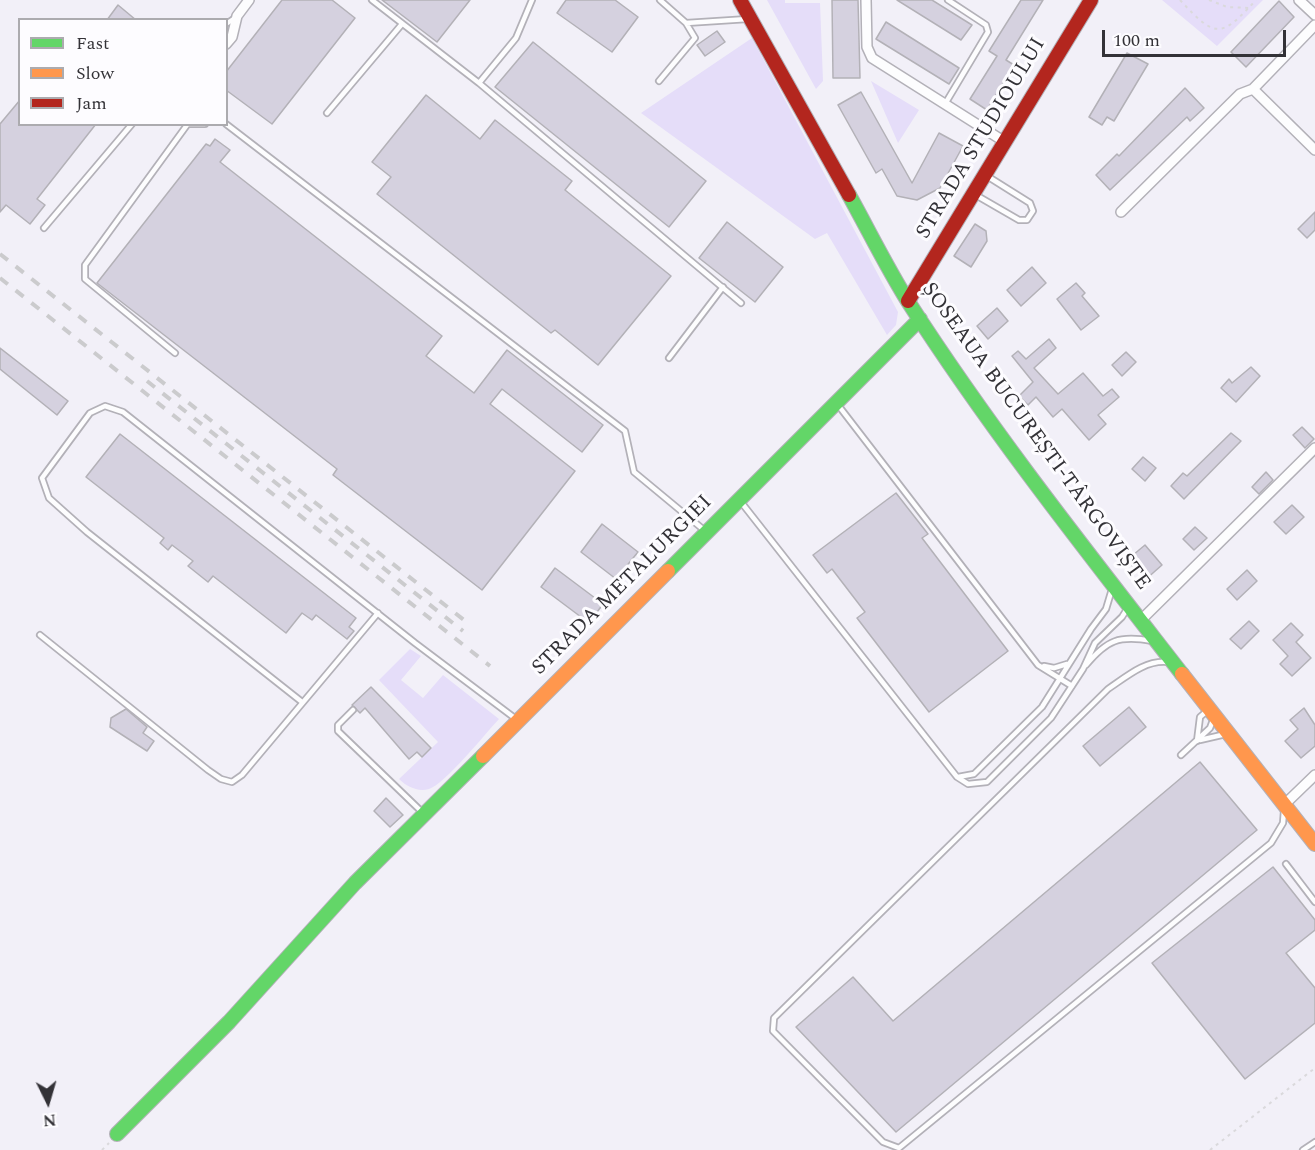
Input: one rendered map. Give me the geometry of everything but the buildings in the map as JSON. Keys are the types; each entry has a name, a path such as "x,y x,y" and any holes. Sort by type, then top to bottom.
{"street":[{"path":"228,41 232,36 237,16 249,0"},
{"name":"ȘOSEAUA BUCUREȘTI-TÂRGOVIȘTE","path":"740,0 920,319 1110,578 1315,844"},
{"path":"866,0 867,47 873,58 1005,142"},
{"name":"STRADA STUDIOULUI","path":"908,301 1091,0"},
{"path":"1299,0 1315,15"},
{"path":"1121,212 1240,94 1254,89 1315,25"},
{"path":"1254,89 1315,150"},
{"name":"STRADA METALURGIEI","path":"117,1134 229,1022 355,883 920,319"},
{"path":"1142,619 1315,448"},
{"path":"1285,804 1315,775"}],"lane":[{"path":"372,0 479,83 741,303"},
{"path":"479,83 516,38 531,0"},
{"path":"658,81 695,38 686,23 660,0"},
{"path":"945,104 988,32 986,25 948,0"},
{"path":"228,23 237,16"},
{"path":"686,23 750,19"},
{"path":"327,113 402,24"},
{"path":"44,228 130,126"},
{"path":"175,353 85,279 84,271 85,265 186,126"},
{"path":"228,126 625,431 634,472 707,532"},
{"path":"974,193 1019,220 1027,220 1033,211 1030,203 985,175"},
{"path":"669,358 723,287"},
{"path":"836,403 1038,665 1072,686"},
{"path":"302,702 87,532 49,498 42,478 90,413 105,406 123,412 378,614 518,720"},
{"path":"739,500 957,777 968,784 987,782 1051,717 1083,669 1101,647 1113,640 1133,639 1161,643"},
{"path":"957,777 974,774 1041,707 1111,600 1110,578"},
{"path":"1083,669 1095,643 1125,614 1128,601"},
{"path":"40,635 226,782 232,782 242,775 378,614"},
{"path":"1176,663 1157,661 1140,668 1108,689 774,1018 773,1031 883,1142 899,1148 1272,843 1283,823 1285,804"},
{"path":"1038,665 1054,668 1069,663"},
{"path":"353,710 338,725 338,731 424,814"},
{"path":"1197,741 1200,717 1212,711"},
{"path":"1181,755 1210,728 1212,711"},
{"path":"1197,741 1214,735 1230,733"},
{"path":"1286,864 1315,902"},
{"path":"1303,1150 1315,1142"}],"path":[{"path":"1180,0 1204,25 1223,29 1230,27 1256,0"},
{"path":"1209,0 1227,7 1249,8"},
{"path":"1210,1150 1315,1068"}],"shaded area":[{"path":"767,0 785,0 785,3 820,3 823,81 816,89"},
{"path":"1162,0 1263,0 1217,46"},
{"path":"752,38 898,312 896,325 887,335 827,233 815,239 641,113"},
{"path":"871,81 919,110 898,143"},
{"path":"410,649 421,656 401,680 423,698 443,675 499,719 445,778 425,790 413,788 399,779 438,742 379,680"}],"railway":[{"path":"0,254 469,624"},
{"path":"0,278 490,666"},
{"path":"147,381 463,631"}],"traffic: fast":[{"path":"849,195 909,303 973,398 1041,492 1182,674"},
{"path":"668,571 920,319"},
{"path":"117,1134 229,1022 355,883 483,756"}],"traffic: slow":[{"path":"483,756 668,571"},
{"path":"1182,674 1315,844"}],"traffic: jam":[{"path":"740,0 849,195"},
{"path":"908,301 1091,0"}]}
